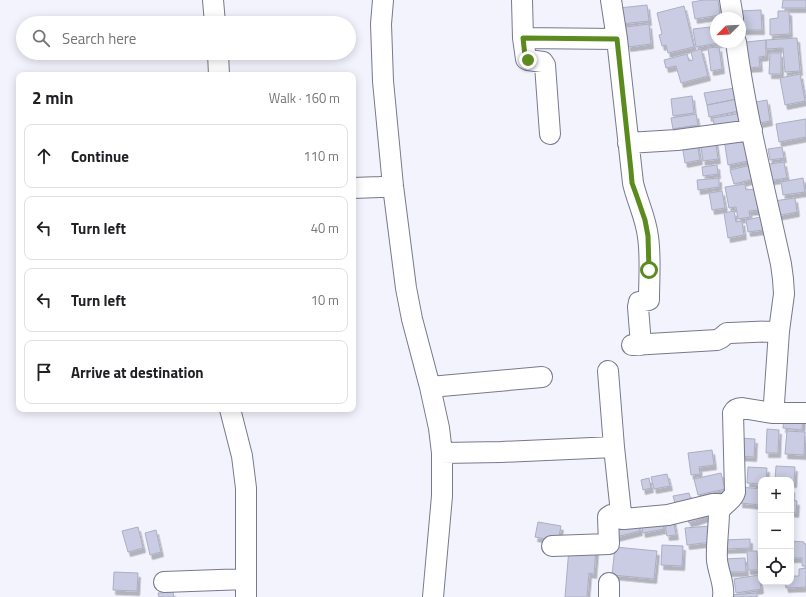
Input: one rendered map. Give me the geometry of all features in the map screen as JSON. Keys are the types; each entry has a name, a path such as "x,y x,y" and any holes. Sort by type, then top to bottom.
{"street":[{"path":"212,0 214,16"},
{"path":"383,0 381,24 383,81 393,186 406,288 412,319 439,428 442,453 442,496 433,597"},
{"path":"522,0 523,38 526,58 543,62 545,65 550,134"},
{"path":"611,0 617,39 632,183 645,220 649,242 649,300 639,302 636,345 716,340 730,332 779,331"},
{"path":"730,0 732,12"},
{"path":"523,38 617,39"},
{"path":"737,48 740,72 783,279 784,294 779,331 772,413"},
{"path":"218,60 219,72"},
{"path":"628,143 676,140 752,130"},
{"path":"356,188 393,186"},
{"path":"608,371 622,519 668,515 714,504 722,506"},
{"path":"430,387 542,377"},
{"path":"724,597 724,590 717,557 720,512 722,506 734,496 735,492 733,413 738,408 742,408 772,413 806,413"},
{"path":"164,582 246,588 246,488 242,456 231,412"},
{"path":"442,453 614,447"},
{"path":"552,546 609,544 608,517 611,515 622,514"}],"building":[{"path":"718,0 720,12 710,12 710,17 695,19 692,2"},
{"path":"783,0 806,0 806,8 782,8"},
{"path":"647,5 649,21 621,24 619,8"},
{"path":"684,6 694,47 668,53 666,45 662,46 659,35 662,34 657,13"},
{"path":"761,10 762,30 746,30 746,12 740,11"},
{"path":"778,11 789,11 790,34 770,35 770,19 778,18"},
{"path":"649,24 651,44 628,47 626,27"},
{"path":"710,27 710,44 696,47 693,29"},
{"path":"797,38 800,71 785,72 783,48 766,49 766,40"},
{"path":"766,40 766,56 759,57 760,67 747,68 746,42"},
{"path":"708,48 719,48 722,69 711,71"},
{"path":"701,49 708,76 681,83 676,66 666,68 664,60 687,54 689,61 693,60 691,52"},
{"path":"770,53 781,53 781,74 769,74"},
{"path":"800,74 805,101 785,105 780,78"},
{"path":"735,88 737,99 707,105 704,93"},
{"path":"692,96 694,113 673,116 671,99"},
{"path":"737,99 739,111 709,117 707,105"},
{"path":"767,100 770,121 760,123 756,102"},
{"path":"742,113 745,124 715,130 713,118"},
{"path":"696,114 698,125 673,129 671,118"},
{"path":"806,119 806,137 779,142 776,124"},
{"path":"693,126 694,132 674,135 673,129"},
{"path":"743,136 748,161 728,165 724,139"},
{"path":"715,138 718,159 703,161 700,140"},
{"path":"697,142 700,160 685,163 682,145"},
{"path":"782,147 784,158 770,160 768,149"},
{"path":"784,162 787,178 766,181 763,165"},
{"path":"717,165 718,174 703,176 702,167"},
{"path":"751,165 754,179 734,184 730,170"},
{"path":"719,178 719,187 698,190 697,180"},
{"path":"803,178 805,192 783,195 781,182"},
{"path":"745,184 746,190 755,189 758,210 749,211 750,217 738,219 736,207 729,208 725,187"},
{"path":"722,191 725,208 712,210 709,193"},
{"path":"795,198 797,212 776,216 774,201"},
{"path":"734,211 736,222 742,221 744,235 728,238 724,213"},
{"path":"761,217 763,230 748,232 746,220"},
{"path":"784,416 803,417 802,430 783,428"},
{"path":"767,429 779,430 778,453 766,453"},
{"path":"787,431 805,432 804,455 785,454"},
{"path":"739,438 755,439 754,457 738,456"},
{"path":"712,450 714,465 699,467 700,474 691,475 688,453"},
{"path":"776,466 795,467 794,483 794,477 775,477"},
{"path":"748,467 767,468 766,477 758,477 758,484 747,483"},
{"path":"721,473 725,489 698,495 694,479"},
{"path":"667,474 670,486 654,489 651,477"},
{"path":"649,478 651,488 643,490 641,480"},
{"path":"741,487 758,489 758,505 740,503"},
{"path":"689,493 692,503 676,506 673,496"},
{"path":"794,500 797,501 796,513 794,513"},
{"path":"708,508 710,516 689,523 686,514"},
{"path":"662,518 664,529 643,533 641,523"},
{"path":"673,518 676,535 667,536 664,519"},
{"path":"638,521 640,531 616,537 613,527"},
{"path":"538,522 561,526 558,541 535,537"},
{"path":"710,526 712,542 687,545 685,528"},
{"path":"138,527 143,548 128,552 122,531"},
{"path":"156,530 161,552 150,555 145,533"},
{"path":"750,539 750,548 724,549 723,540"},
{"path":"794,541 804,542 804,544 806,544 806,566 802,566 802,558 794,558"},
{"path":"662,545 683,546 682,566 661,565"},
{"path":"615,547 657,551 654,579 612,575"},
{"path":"569,548 596,550 594,574 589,573 587,597 565,597"},
{"path":"747,551 757,551 758,570 748,570"},
{"path":"745,558 746,572 725,572 724,559"},
{"path":"806,568 806,587 786,588 786,585 794,585 794,576 799,576 799,569"},
{"path":"114,572 138,573 137,591 113,590"},
{"path":"758,575 758,585 760,585 761,589 736,593 734,579"},
{"path":"173,592 174,597 159,597 158,593"},
{"path":"757,593 757,597 730,597 730,595"}],"route":[{"path":"528,60 525,56 523,38 617,39 632,183 645,220 650,253 649,270"}]}
